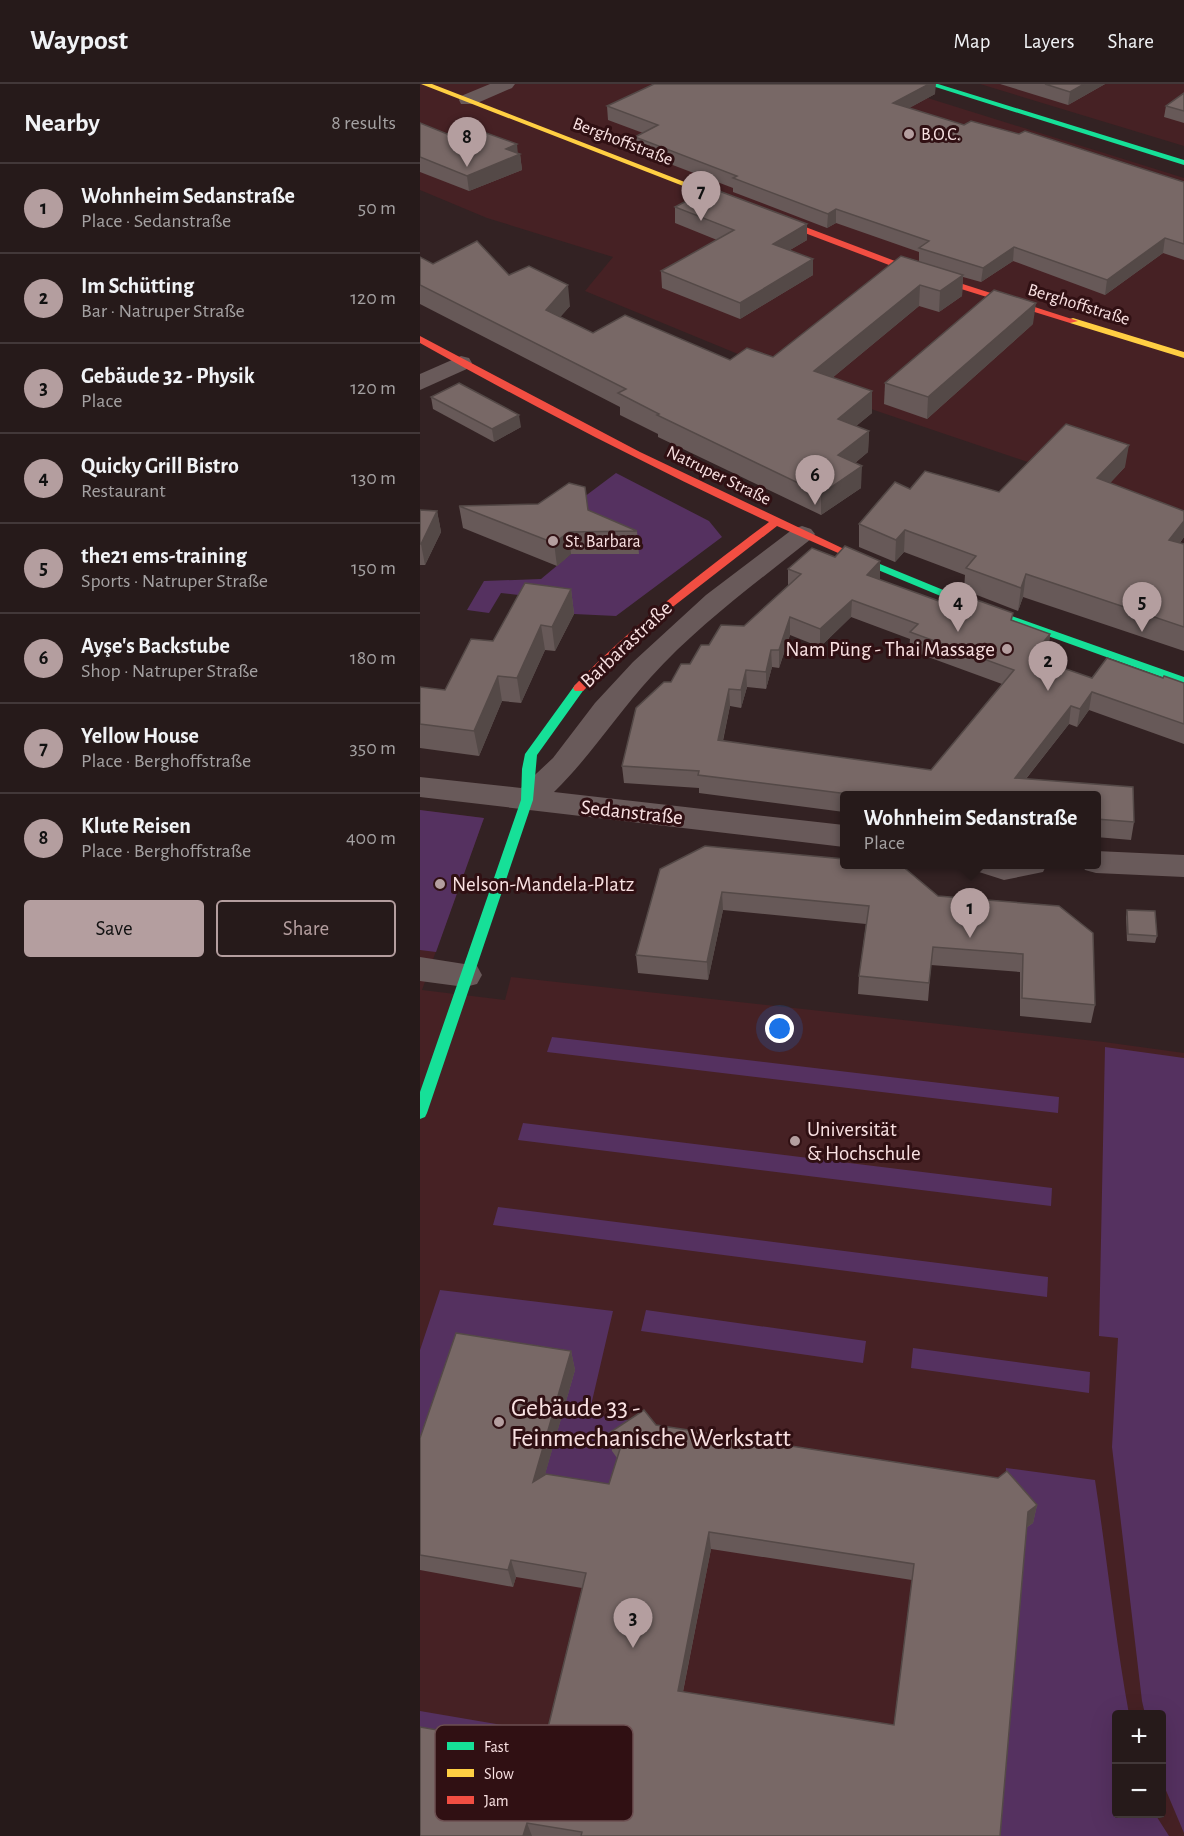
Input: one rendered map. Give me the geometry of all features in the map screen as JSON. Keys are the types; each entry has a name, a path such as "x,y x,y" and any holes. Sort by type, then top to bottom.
{"street":[{"name":"Berghoffstraße","path":"425,84 913,271 1184,355"},
{"path":"468,100 506,84"},
{"path":"930,84 1184,163"},
{"name":"Natruper Straße","path":"420,339 623,448 775,522 943,594 1184,681"},
{"path":"420,383 461,363"},
{"name":"Barbarastraße","path":"420,1113 465,975 527,800 529,758 564,707 592,674 657,613 775,522"},
{"name":"Barbarastraße","path":"527,800 564,765 605,711 650,661 716,601 802,534"},
{"name":"Sedanstraße","path":"420,787 840,836"},
{"path":"1101,862 1184,866"},
{"path":"420,969 465,975"}],"shaded area":[{"path":"420,84 883,84 1184,178 1184,515 874,410 585,291 613,257 487,218 420,190"},
{"path":"980,84 1184,84 1184,146"},
{"path":"616,473 709,521 722,537 616,616 534,609 527,596 501,593 489,613 467,610 484,581 541,579 571,554 613,554 572,506"},
{"path":"420,810 484,818 422,990 505,1000 511,977 1104,1042 1184,1053 1184,1836 420,1836"},
{"name":"Nelson-Mandela-Platz","path":"420,810 484,818 436,952 420,950"},
{"path":"552,1037 1059,1097 1058,1113 547,1052"},
{"path":"1105,1047 1184,1058 1184,1833 1166,1790 1166,1710 1144,1710 1142,1701 1112,1447 1118,1338 1099,1336"},
{"path":"523,1123 1052,1188 1051,1206 518,1140"},
{"path":"498,1207 1048,1277 1047,1297 493,1225"},
{"path":"440,1290 613,1311 589,1414 648,1423 626,1488 420,1474 420,1350"},
{"path":"646,1310 866,1341 863,1363 641,1331"},
{"path":"913,1348 1090,1372 1089,1393 911,1368"},
{"path":"1006,1468 1095,1480 1128,1710 1112,1710 1112,1818 1158,1818 1169,1836 986,1836"},
{"path":"420,1711 502,1725 435,1725 435,1743 420,1740"}],"building":[{"path":"654,84 929,84 893,103 964,125 971,121 1019,134 1025,131 1184,182 1184,244 1165,238 1107,280 1014,247 983,268 919,248 929,241 836,209 828,214 635,137 658,125 607,106"},
{"path":"1045,84 1084,84 1070,92"},
{"path":"1184,93 1184,111 1166,106"},
{"path":"420,123 447,134 456,130 468,134 478,130 517,144 506,149 520,154 467,176 420,157"},
{"path":"711,188 807,224 773,244 813,259 740,303 661,271 734,230 675,207"},
{"path":"477,241 509,275 529,266 568,285 546,310 593,333 625,315 730,360 747,348 773,357 901,256 963,275 940,291 920,285 814,371 872,391 838,419 869,431 838,455 862,466 821,494 657,415 659,414 618,393 626,389 420,285 420,257 433,264"},
{"path":"994,290 1036,303 928,397 885,383"},
{"path":"459,383 519,415 492,429 431,397"},
{"path":"1066,424 1129,445 1097,478 1184,511 1184,521 1169,540 1184,544 1184,627 1026,574 1021,588 966,568 976,556 905,530 896,540 859,524 895,482 910,489 925,471 999,492"},
{"path":"569,483 585,487 588,510 637,531 569,532 554,543 459,506 538,504"},
{"path":"420,510 437,511 421,544 420,544"},
{"path":"845,546 880,561 867,575 939,601 949,590 1013,613 1011,620 1050,634 1031,657 1092,678 1107,658 1184,683 1184,724 1092,692 1080,709 1071,706 1015,778 1133,787 1134,822 1101,819 1101,791 840,791 840,793 698,775 699,771 622,766 636,708 664,682 671,682 681,664 690,664 701,645 709,645 721,625 744,626 801,574 788,569 812,548 835,557","holes":["852,600 918,624 910,632 1014,670 931,770 718,740 729,689 741,690 746,670 766,672 771,650 779,650 790,617 820,629"]},
{"path":"525,583 571,589 552,627 541,625 517,678 498,676 474,731 420,724 420,687 445,690 471,639 493,641"},
{"path":"705,846 840,859 840,869 906,869 938,896 1059,906 1093,933 1095,1005 1022,998 1023,954 933,947 929,983 859,976 869,906 722,892 707,962 636,955 660,869"},
{"path":"1127,910 1155,911 1157,936 1128,934"},
{"path":"456,1333 571,1351 533,1482 546,1474 609,1484 620,1449 609,1433 644,1410 656,1425 998,1478 1007,1471 1037,1505 1028,1512 1000,1836 581,1836 582,1832 527,1823 523,1836 420,1836 420,1727 435,1730 435,1821 633,1821 633,1725 549,1725 586,1573 511,1560 508,1570 420,1555 420,1438","holes":["709,1532 914,1564 894,1725 678,1691"]}],"traffic: fast":[{"path":"930,84 1184,163"},
{"path":"858,558 971,605 1184,681"},
{"path":"420,1113 527,800 531,754 579,688"}],"traffic: slow":[{"path":"425,84 758,212"},
{"path":"1073,321 1184,355"}],"traffic: jam":[{"path":"758,212 913,271 1073,321"},
{"path":"420,339 636,454 746,508 858,558"},
{"path":"579,688 648,621 775,522"}],"place":[{"name":"B.O.C.","path":"909,134"},
{"name":"Klute Reisen","path":"467,167"},
{"name":"Yellow House","path":"701,221"},
{"name":"Ayşe's Backstube","path":"815,505"},
{"name":"St. Barbara","path":"553,541"},
{"name":"Quicky Grill Bistro","path":"958,632"},
{"name":"the21 ems-training","path":"1142,632"},
{"name":"Nam Püng - Thai Massage","path":"1007,649"},
{"name":"Im Schütting","path":"1048,691"},
{"name":"Nelson-Mandela-Platz","path":"440,884"},
{"name":"Wohnheim Sedanstraße","path":"970,938"},
{"name":"Universität & Hochschule","path":"795,1141"},
{"name":"Gebäude 33 - Feinmechanische Werkstatt","path":"499,1422"},
{"name":"Gebäude 32 - Physik","path":"633,1648"}]}
